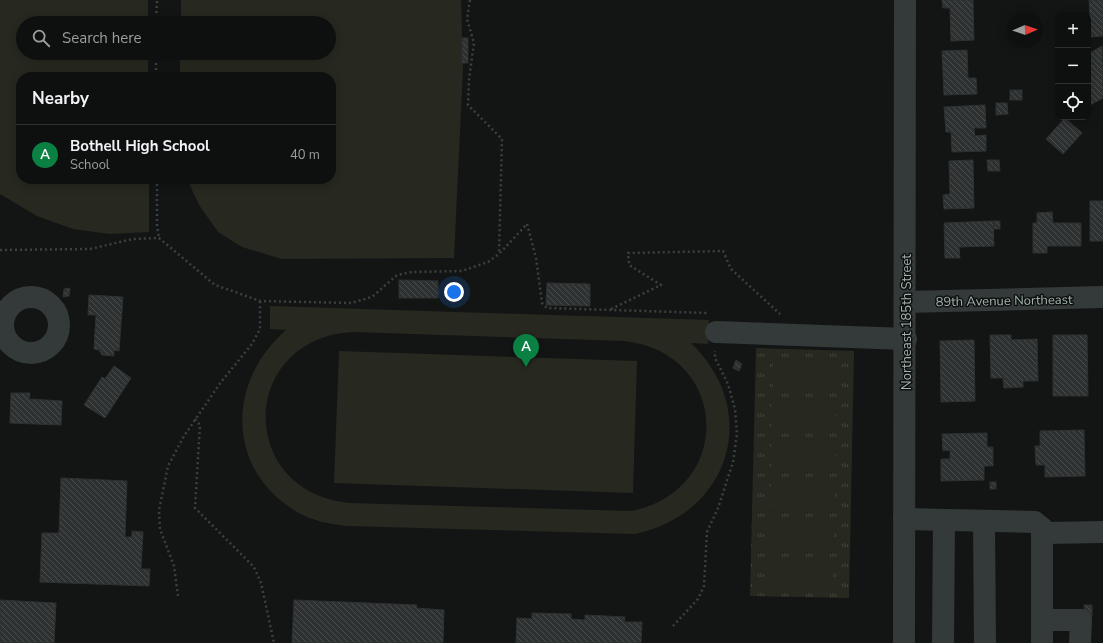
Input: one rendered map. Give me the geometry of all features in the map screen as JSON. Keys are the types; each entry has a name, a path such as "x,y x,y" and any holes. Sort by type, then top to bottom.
{"street":[{"name":"Northeast 185th Street","path":"904,643 906,339 905,0"},
{"name":"89th Avenue Northeast","path":"906,302 1103,297"},
{"path":"716,332 906,339"},
{"path":"904,519 1035,522 1047,533 1103,532"},
{"path":"943,643 944,520"},
{"path":"984,521 985,643"},
{"path":"1042,528 1042,643"},
{"path":"1042,620 1081,620 1080,643"}],"path":[{"path":"156,0 156,16"},
{"path":"470,0 467,19 474,43 469,80 468,105 502,139 499,254"},
{"path":"156,60 156,72"},
{"path":"157,184 157,226 159,238 216,285 260,301 351,303 372,297 397,275 412,272 462,271 488,262 499,254 527,224 536,258 542,302 547,308 611,309 716,314 715,358 728,384 735,409 737,434 733,462 718,508 707,532 704,586 698,599 673,626"},
{"path":"0,250 90,249 133,239 159,238"},
{"path":"611,309 661,284 629,265 628,253 723,251 731,269 780,315"},
{"path":"178,596 174,566 160,530 159,510 168,466 195,419 221,382 252,344 260,329 260,301"},
{"path":"195,419 200,425 195,508 254,567 261,583 274,643"}],"green space":[{"path":"0,0 148,0 148,16 16,16 16,60 148,60 148,72 16,72 16,184 149,184 149,232 109,234 73,229 37,216 0,194"},
{"path":"181,0 461,0 463,68 454,258 282,259 242,247 218,232 199,205 189,184 336,184 336,72 180,72 180,60 336,60 336,16 181,16"},
{"path":"270,306 709,320 708,344 691,343 713,370 726,399 730,428 725,456 713,483 694,505 668,523 635,534 347,526 315,520 297,512 274,494 257,473 246,450 242,425 244,399 252,374 266,351 286,330 270,329","holes":["353,332 624,341 659,351 684,369 700,394 706,422 703,450 689,477 666,498 632,511 348,503 311,492 285,472 270,445 266,415 272,385 289,359 316,341"]},
{"path":"756,348 854,351 849,598 750,596"},
{"path":"339,351 637,361 633,493 334,483"},
{"path":"773,359 837,360 836,390 773,388"},
{"path":"772,399 836,400 835,430 771,428"},
{"path":"772,438 836,440 835,469 771,468"},
{"path":"771,480 835,482 834,512 770,510"},
{"path":"769,520 834,522 833,551 769,550"},
{"path":"770,560 833,561 833,591 769,589"}],"building":[{"path":"942,0 973,0 974,40 951,41 950,8 943,8"},
{"path":"1089,0 1103,0 1103,36 1091,37 1091,12 1090,12"},
{"path":"462,38 468,38 468,63 462,63"},
{"path":"1102,46 1103,98 1091,104 1091,84 1091,52"},
{"path":"967,50 968,78 976,78 977,94 944,95 942,51"},
{"path":"1010,90 1022,90 1022,100 1010,100"},
{"path":"996,103 1007,103 1008,114 996,115"},
{"path":"985,105 986,128 974,128 975,136 986,135 986,151 952,152 951,132 946,132 944,107"},
{"path":"1063,120 1067,120 1082,133 1063,154 1046,139"},
{"path":"973,160 974,208 944,209 943,195 950,194 949,161"},
{"path":"987,160 999,160 1000,171 988,171"},
{"path":"1090,201 1103,201 1103,241 1090,241"},
{"path":"1052,212 1053,223 1081,223 1081,246 1047,246 1047,253 1033,253 1033,223 1037,223 1037,213"},
{"path":"993,221 994,246 959,247 960,258 945,258 944,223"},
{"path":"994,221 1000,221 1000,229 994,229"},
{"path":"399,280 438,281 438,298 399,298"},
{"path":"547,283 590,284 590,306 546,305"},
{"path":"70,288 69,296 63,297 64,289"},
{"path":"89,295 123,297 119,351 114,350 114,356 102,355 99,350 94,349 96,315 88,315"},
{"path":"990,335 1011,335 1011,340 1037,339 1038,381 1023,381 1023,387 1004,388 1003,378 991,378"},
{"path":"1053,335 1087,335 1088,396 1053,396"},
{"path":"974,340 975,401 941,402 940,341"},
{"path":"736,360 742,364 739,371 733,368"},
{"path":"114,366 131,378 105,418 84,405 102,377 105,379"},
{"path":"11,393 30,393 29,399 62,401 61,425 10,423"},
{"path":"1084,430 1085,476 1045,477 1045,465 1036,465 1035,446 1040,446 1040,431"},
{"path":"987,433 987,447 993,447 993,466 984,466 984,480 941,481 941,459 950,459 950,450 943,451 942,434"},
{"path":"61,478 127,481 125,537 132,537 132,531 143,532 141,569 150,569 149,586 40,582 42,533 59,533"},
{"path":"990,482 996,482 996,489 990,489"},
{"path":"0,600 56,603 54,643 0,643"},
{"path":"294,600 417,605 416,608 444,610 443,643 292,643"},
{"path":"1084,605 1092,605 1092,616 1085,617"},
{"path":"532,613 571,614 571,619 585,620 585,615 625,617 624,622 642,622 641,643 516,643 517,618 532,619"}],"place":[{"name":"Bothell High School","path":"526,367"}]}
